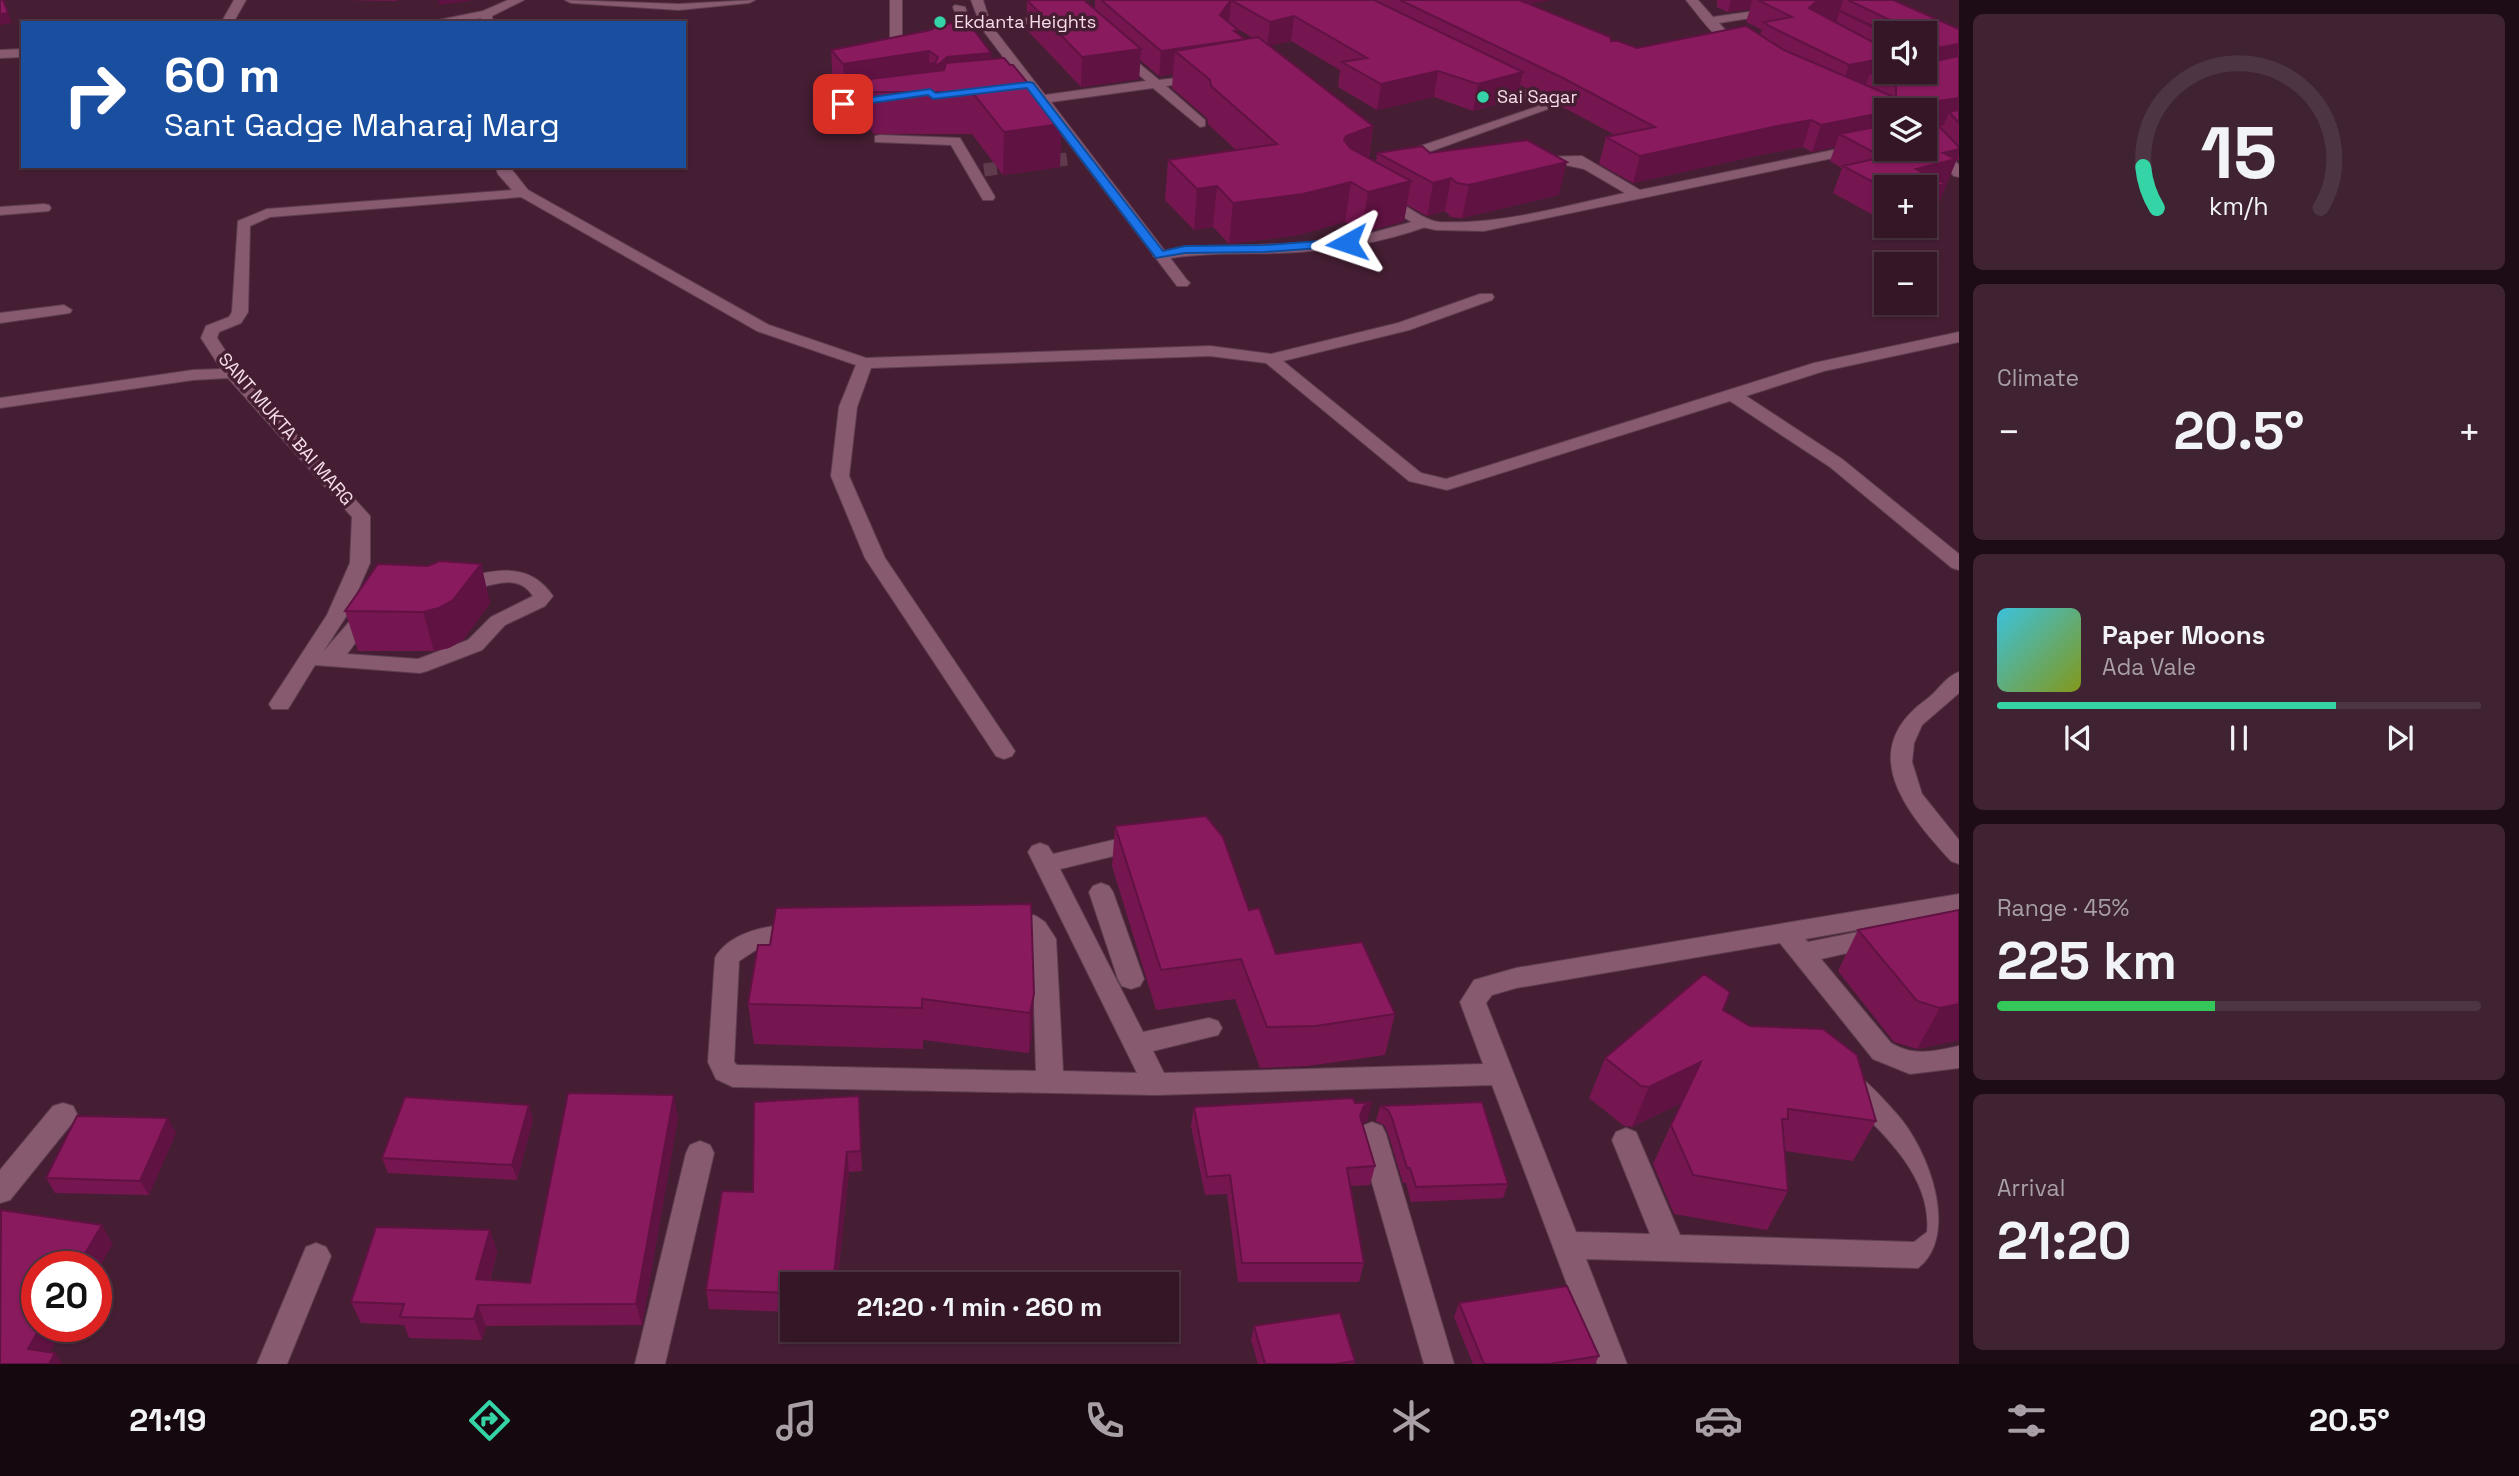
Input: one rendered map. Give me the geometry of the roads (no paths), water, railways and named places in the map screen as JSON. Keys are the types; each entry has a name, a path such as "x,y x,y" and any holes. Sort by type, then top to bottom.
{"street":[{"path":"228,21 240,0"},
{"path":"453,21 487,18 515,1 536,0"},
{"path":"571,0 679,7 750,0"},
{"path":"896,0 898,42 909,48 933,52 907,62"},
{"path":"977,0 984,20 978,32"},
{"path":"1692,0 1710,21 1719,38 1757,55"},
{"path":"1710,21 1789,9"},
{"path":"984,20 1064,16"},
{"path":"978,32 984,20"},
{"path":"978,32 1083,157 1182,283"},
{"path":"978,32 1022,86"},
{"path":"1107,40 1200,123"},
{"path":"0,54 21,54"},
{"path":"1392,161 1550,106 1477,71"},
{"path":"1022,86 1155,84 1209,76"},
{"path":"899,110 847,116 841,106 903,96"},
{"path":"880,139 953,140 978,170 988,197"},
{"path":"1523,213 1484,227 1436,226 1423,223 1366,186 1420,214 1461,220 1523,213 1575,202 1637,194 1874,145"},
{"path":"1937,146 1959,173"},
{"path":"1067,159 1083,157"},
{"path":"1527,162 1578,162 1637,194"},
{"path":"502,168 523,193 763,328 865,363 1210,351 1271,359 1403,327 1486,297"},
{"path":"1575,202 1610,189"},
{"name":"SANT MUKTA BAI MARG","path":"280,704 337,615 360,563 361,516 232,373 209,338 212,330 236,320 240,312 243,224 255,216 267,213 523,193"},
{"path":"0,211 44,208"},
{"path":"0,318 64,310"},
{"path":"1271,359 1415,477 1447,485 1820,367 1959,337"},
{"path":"865,363 848,407 840,476 875,558 1004,751"},
{"path":"0,402 193,375 232,373"},
{"path":"1733,395 1836,463 1959,564"},
{"path":"308,658 420,666 475,645 498,621 538,602 543,596 540,589 532,583 509,576 477,581 434,596"},
{"path":"331,660 381,597"},
{"path":"1959,679 1942,698 1912,722 1899,760 1904,781 1919,810 1959,855"},
{"path":"1156,838 1043,858 1156,1084"},
{"path":"1101,891 1131,979"},
{"path":"1612,1364 1474,1002 1483,987 1516,978 1959,903"},
{"path":"979,922 1021,919 1039,929 1044,939 1050,1082"},
{"path":"1801,953 1959,919"},
{"path":"1785,932 1882,1051 1898,1062 1922,1065 1959,1057"},
{"path":"826,933 755,941 731,951 727,958 722,1036 721,1062 725,1071 733,1076 1156,1084 1501,1074"},
{"path":"1090,951 1120,946"},
{"path":"1137,1044 1209,1028"},
{"path":"1566,1245 1918,1255 1934,1244 1942,1232 1941,1203 1934,1184 1888,1121 1847,1082 1825,1067"},
{"path":"0,1191 63,1114"},
{"path":"1372,1134 1439,1364"},
{"path":"1626,1139 1670,1247"},
{"path":"650,1364 699,1153"},
{"path":"272,1364 316,1256"}],"lane":[{"path":"1160,256 1185,250 1285,248 1353,242 1402,232 1423,223"}],"tunnel":[{"path":"984,170 1067,159"}],"place":[{"name":"Ekdanta Heights","path":"940,22"},
{"name":"Sai Sagar","path":"1483,97"}]}
